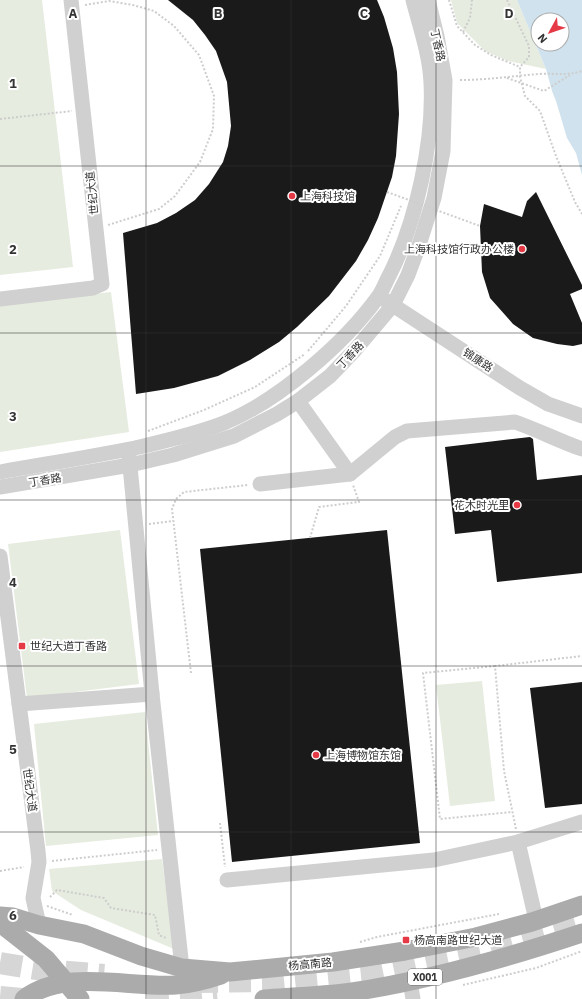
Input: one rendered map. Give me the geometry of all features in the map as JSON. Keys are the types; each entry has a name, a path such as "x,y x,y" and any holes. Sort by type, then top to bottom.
{"main road":[{"name":"杨高南路","path":"0,916 13,917 39,925 84,934 141,956 182,968 230,972 334,962 405,951 476,937 582,905"},
{"path":"0,923 46,959 68,983 80,999"},
{"name":"世纪大道","path":"33,996 49,974 39,925"},
{"name":"X001","path":"264,999 351,992 410,981 489,962 582,933"},
{"path":"33,996 68,983 87,982 175,986 192,984 230,972"}],"street":[{"name":"丁香路","path":"0,472 91,457 168,441 226,422 267,400 295,381 347,335 379,296 393,268 405,238 416,201 426,156 431,118 431,82 421,29 413,0"},
{"name":"丁香路","path":"0,487 130,465 173,455 234,436 277,414 298,400 330,376 355,350 393,305 408,275 420,245 434,198 443,151 445,80 437,36 428,0"},
{"name":"世纪大道","path":"0,299 93,288 102,284 71,3"},
{"name":"锦康路","path":"379,296 520,388 548,404 582,416"},
{"path":"298,400 350,474"},
{"path":"260,484 350,474 395,437 407,431 515,422 530,427 560,442 582,449"},
{"path":"128,449 152,694 182,968"},
{"name":"世纪大道","path":"0,556 38,852 34,903 39,925"},
{"path":"19,704 152,694"},
{"path":"227,880 434,860 518,842 582,822"},
{"path":"518,842 536,920"},
{"path":"410,981 413,999"}],"path":[{"path":"449,0 457,26 475,45 491,55 520,67"},
{"path":"463,32 470,18 472,0"},
{"path":"507,0 529,46 529,57 520,67 521,84 525,96 540,111 564,176 582,214"},
{"path":"71,3 108,1 133,5 154,11 174,26 199,55 214,96 213,129 200,162 175,196 159,209 96,228"},
{"path":"460,80 520,77 539,74 570,74 582,71"},
{"path":"506,78 544,91 570,74"},
{"path":"0,120 83,111"},
{"path":"387,192 480,226"},
{"path":"141,433 204,410 255,387 306,353 346,306 380,256 406,193"},
{"path":"310,538 319,507 359,502 350,474"},
{"path":"190,673 172,509 176,498 184,492 260,484"},
{"path":"136,526 174,521"},
{"path":"512,812 440,819 424,673 582,656"},
{"path":"495,666 504,771 518,842"},
{"path":"220,823 227,880"},
{"path":"0,871 20,868 38,862 169,848"},
{"path":"50,897 57,890 104,898 111,908 155,915 159,935 180,944"},
{"path":"34,903 45,905 78,918"},
{"path":"356,943 377,937 505,913"},
{"path":"459,986 536,968 582,951"}],"shaded area":[{"path":"0,0 42,0 73,267 0,275"},
{"path":"451,0 517,0 530,31 530,52 539,52 546,69 508,61 485,51 457,23"},
{"path":"111,292 129,432 0,452 0,305"},
{"path":"120,530 139,684 27,698 8,544"},
{"path":"482,681 495,801 450,806 436,685"},
{"path":"145,712 158,835 46,846 34,724"},
{"path":"162,859 174,949 81,910 52,891 49,869"}],"water":[{"path":"517,0 582,0 582,175 576,153 567,138 546,69 539,52 570,52 570,12 530,12 530,31"}],"building":[{"name":"上海科技馆","path":"168,0 377,0 384,17 393,48 397,72 399,114 396,156 392,177 378,218 356,261 329,296 297,327 279,342 250,360 218,376 174,388 136,394 123,233 157,223 176,213 195,200 209,184 223,162 228,146 231,126 227,82 216,51 193,20"},
{"name":"上海科技馆行政办公楼","path":"536,192 582,285 582,289 570,294 582,323 582,344 573,346 533,338 513,324 490,298 482,272 480,226 484,204 522,217 527,201"},
{"name":"花木时光里","path":"530,437 533,439 537,480 582,475 582,573 497,582 491,530 455,534 445,447"},
{"name":"上海博物馆东馆","path":"387,530 420,843 232,862 200,549"},
{"path":"582,682 582,804 545,808 530,688"}],"tunnel":[{"path":"196,982 264,981 364,971 489,945 582,919"},
{"path":"0,963 36,969 104,975"},
{"path":"147,999 217,993"},
{"path":"0,997 23,999"}],"place":[{"name":"上海科技馆","path":"292,196"},
{"name":"上海科技馆行政办公楼","path":"522,249"},
{"name":"花木时光里","path":"517,505"},
{"name":"世纪大道丁香路","path":"22,646"},
{"name":"上海博物馆东馆","path":"316,755"},
{"name":"杨高南路世纪大道","path":"406,940"}]}
